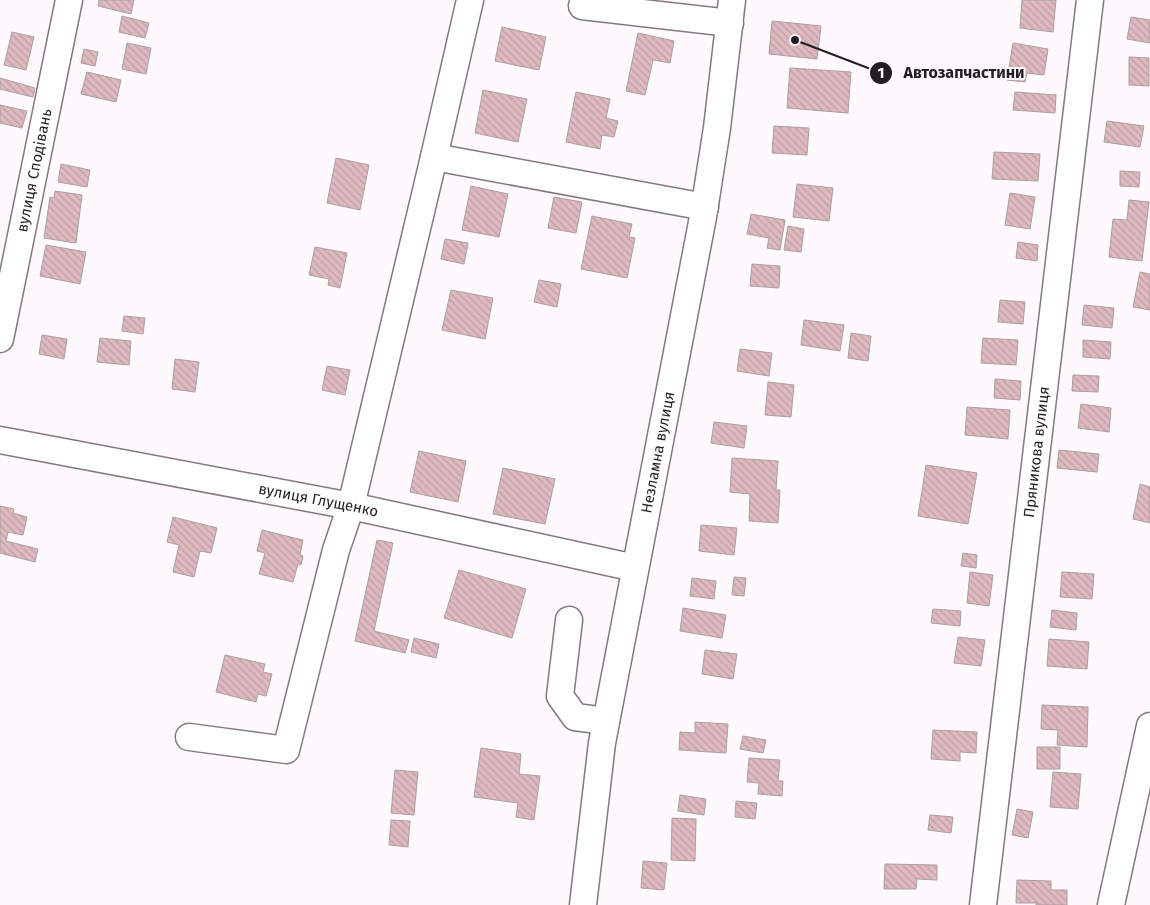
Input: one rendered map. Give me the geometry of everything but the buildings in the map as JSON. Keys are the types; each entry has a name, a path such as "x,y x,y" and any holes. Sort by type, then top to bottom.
{"street":[{"name":"вулиця Сподівань","path":"0,339 69,0"},
{"path":"189,737 286,750 336,550 351,506 470,0"},
{"name":"Пряникова вулиця","path":"983,905 1090,0"},
{"path":"582,6 731,12"},
{"name":"Незламна вулиця","path":"583,905 602,743 705,208 731,12"},
{"path":"434,157 705,208"},
{"name":"вулиця Глущенко","path":"0,440 351,506 636,568"},
{"path":"569,620 560,696 575,717 606,721"},
{"path":"1111,905 1150,726"}],"place":[{"name":"Автозапчастини","path":"795,40"}]}
